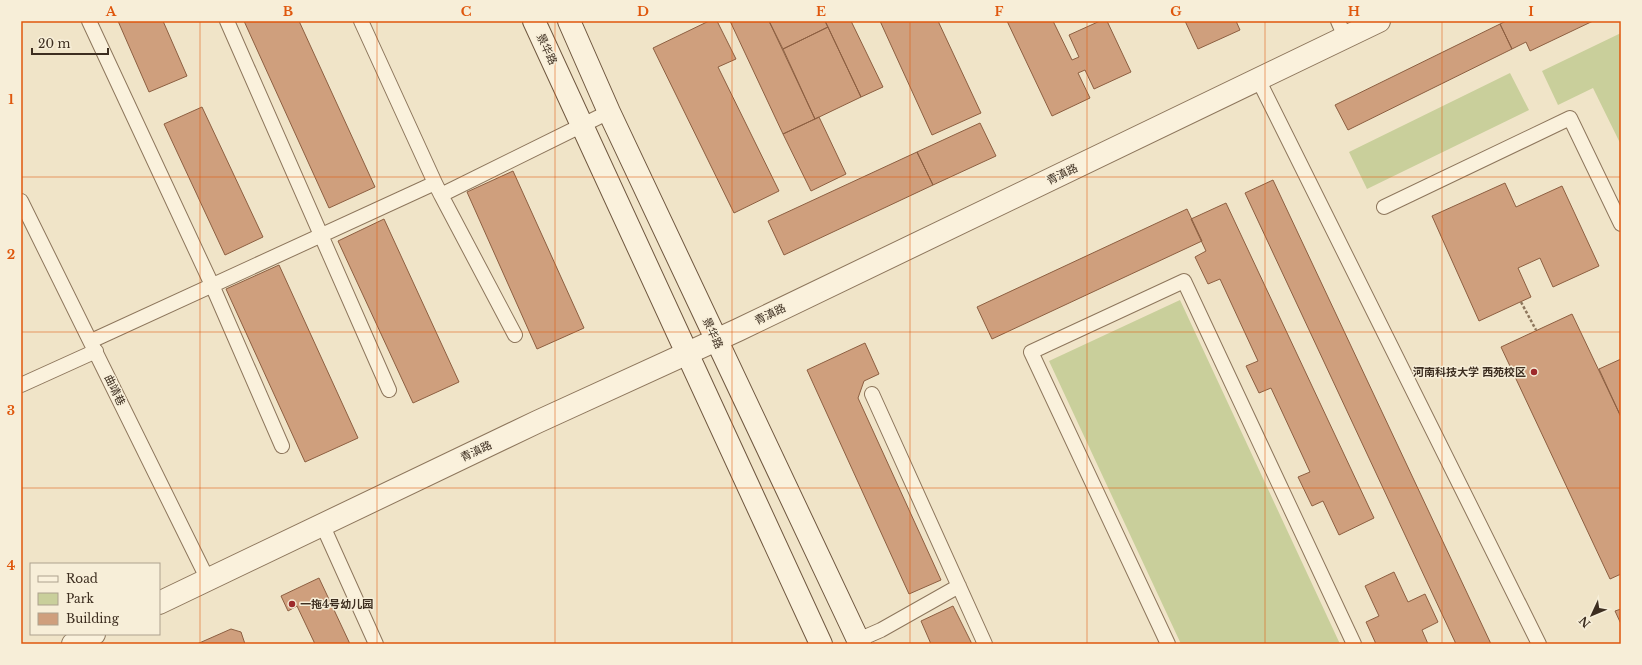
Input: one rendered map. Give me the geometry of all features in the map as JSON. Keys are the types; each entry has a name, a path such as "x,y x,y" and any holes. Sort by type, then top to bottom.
{"street":[{"name":"景华路","path":"534,21 821,644"},
{"name":"景华路","path":"569,21 716,340 859,642"},
{"name":"青滇路","path":"160,603 537,422 716,340 1258,79 1341,29 1379,21"},
{"path":"73,644 92,635"}],"lane":[{"path":"89,21 212,285 282,446"},
{"path":"226,21 390,390"},
{"path":"360,21 438,189 515,335"},
{"path":"1258,79 1540,644"},
{"path":"21,385 212,285 322,236 438,189 583,126 610,112"},
{"path":"1384,207 1570,118 1621,224"},
{"name":"曲靖巷","path":"21,201 208,580"},
{"path":"1168,644 1031,352 1184,281 1354,644"},
{"path":"872,394 985,644"},
{"path":"322,524 376,644"},
{"path":"859,642 959,586"}],"path":[{"path":"1522,302 1536,330"}],"green space":[{"path":"1621,33 1621,145 1593,88 1558,105 1542,71"},
{"path":"1510,73 1529,110 1367,189 1349,152"},
{"path":"1180,300 1340,644 1181,644 1049,361"}],"building":[{"path":"118,21 163,21 187,76 149,92"},
{"path":"244,21 299,21 375,187 329,208"},
{"path":"709,21 717,21 736,59 718,67 779,191 734,213 653,48"},
{"path":"730,21 769,21 815,119 783,134"},
{"path":"769,21 825,21 828,27 783,49"},
{"path":"825,21 851,21 883,87 861,97"},
{"path":"880,21 938,21 981,113 932,135"},
{"path":"1007,21 1053,21 1072,60 1079,57 1069,35 1100,21 1107,21 1131,72 1094,89 1085,70 1078,73 1090,98 1052,116"},
{"path":"1185,21 1236,21 1240,30 1198,49"},
{"path":"1506,21 1593,21 1530,51 1526,42 1512,49 1500,24"},
{"path":"1500,24 1512,49 1348,130 1335,105"},
{"path":"828,27 861,97 815,119 783,49"},
{"path":"202,107 263,237 225,255 164,124"},
{"path":"819,117 846,174 811,191 783,134"},
{"path":"980,123 996,156 933,185 917,152"},
{"path":"917,152 933,185 784,255 768,221"},
{"path":"513,171 584,328 537,349 467,192"},
{"path":"1273,180 1491,644 1456,644 1245,193"},
{"path":"1505,183 1516,207 1562,186 1599,266 1553,287 1540,258 1518,268 1531,297 1479,321 1432,216"},
{"path":"1226,203 1374,518 1339,535 1323,501 1312,506 1298,477 1310,472 1271,388 1259,393 1246,366 1258,361 1220,279 1208,284 1195,257 1206,251 1191,219"},
{"path":"1187,209 1202,241 992,339 977,307"},
{"path":"384,219 459,382 413,403 338,241"},
{"path":"279,265 358,438 305,462 226,289"},
{"path":"1572,314 1621,417 1621,574 1610,579 1501,347"},
{"path":"865,343 879,374 864,381 858,398 941,580 909,594 807,370"},
{"path":"1621,359 1621,417 1599,369"},
{"path":"1394,572 1408,602 1425,594 1438,622 1422,630 1428,644 1376,644 1366,622 1379,616 1365,586"},
{"path":"319,578 350,644 315,644 297,606 288,611 281,596"},
{"path":"953,606 972,644 931,644 921,621"},
{"path":"1621,609 1621,624 1615,611"},
{"path":"231,629 241,632 245,644 197,644"}],"place":[{"name":"河南科技大学 西苑校区","path":"1534,372"},
{"name":"一拖4号幼儿园","path":"292,604"}]}
